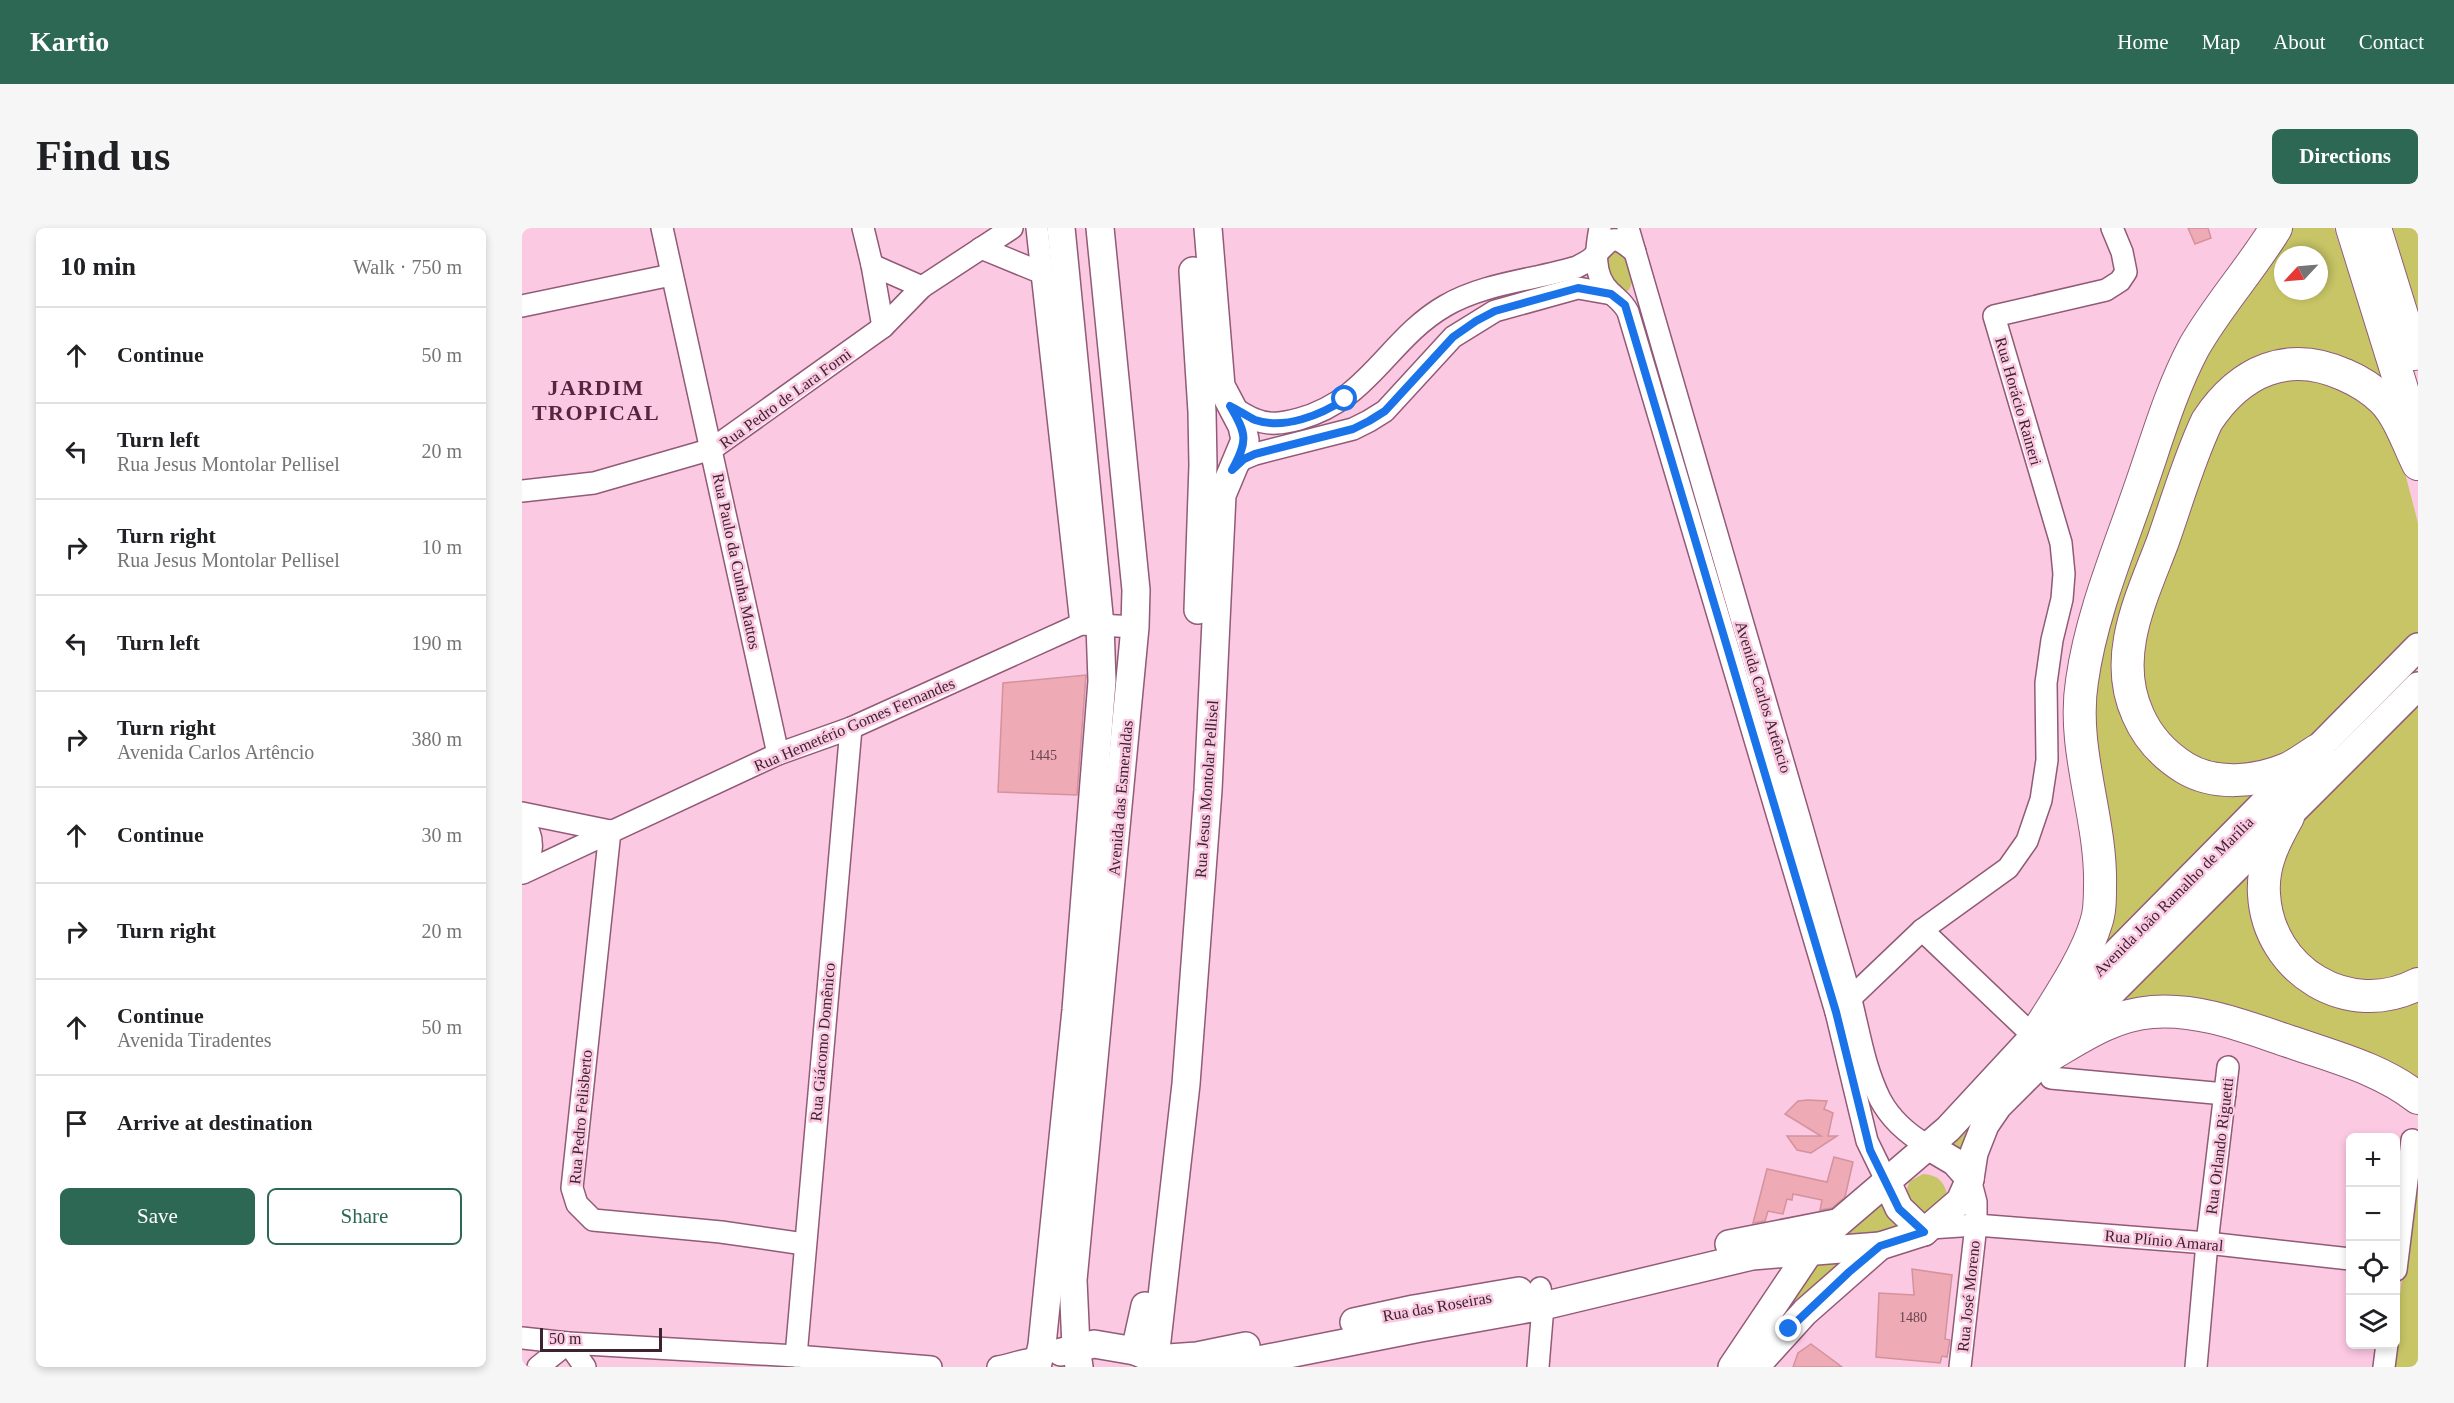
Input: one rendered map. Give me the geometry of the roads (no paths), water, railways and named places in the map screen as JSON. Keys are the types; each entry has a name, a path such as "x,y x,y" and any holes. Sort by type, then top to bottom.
{"highway":[{"path":"2041,1048 2097,921 2101,867 2099,839 2086,772 2079,709 2081,682 2104,594 2171,399 2194,348 2213,316 2276,228"},
{"path":"2352,228 2402,389 2418,455"},
{"path":"2375,228 2418,367"},
{"path":"2318,750 2288,769 2249,779 2209,777 2189,770 2172,760 2142,725 2131,700 2126,679 2126,659 2134,621 2207,421 2227,396 2257,373 2272,367 2294,363 2317,365 2334,370 2368,387 2384,401 2418,464"},
{"path":"2288,817 2271,847 2266,864 2264,893 2268,919 2275,941 2290,962 2308,976 2347,994 2387,993 2408,989 2418,984"},
{"path":"2041,1048 2127,1016 2152,1012 2195,1014 2229,1021 2365,1067 2389,1077 2418,1098"}],"main road":[{"name":"Avenida das Esmeraldas","path":"1061,228 1090,625 1102,681 1088,1010 1073,1280 1077,1357"},
{"name":"Avenida das Esmeraldas","path":"1038,1363 1088,1010 1135,627 1136,590 1100,228"},
{"name":"Rua Jesus Montolar Pellisel","path":"1174,1118 1192,784 1203,465 1191,228"},
{"name":"Rua Jesus Montolar Pellisel","path":"1148,1359 1208,790 1222,495 1245,440 1242,426 1221,386 1208,228"},
{"path":"1202,412 1215,405 1230,406"},
{"path":"1203,465 1210,472 1221,473 1232,470"},
{"name":"Avenida João Ramalho de Marília","path":"1970,1179 1974,1153 1992,1116 2041,1048 2318,750 2418,647"},
{"name":"Avenida João Ramalho de Marília","path":"1928,1146 1988,1088 2041,1048 2288,817 2418,686"},
{"path":"1732,1367 1807,1252 1837,1223 1928,1146 1955,1162 1970,1179 1960,1201 1927,1230 1880,1246 1805,1312 1755,1367"},
{"path":"1886,1180 1899,1209 1927,1230"},
{"name":"Rua das Roseiras","path":"1542,1297 1770,1235 1837,1223"},
{"name":"Rua das Roseiras","path":"1038,1363 1077,1357 1094,1344 1148,1359 1273,1349 1417,1318 1542,1297 1752,1256 1880,1246"},
{"path":"1752,1256 1771,1266 1777,1272 1785,1288"},
{"name":"Rua das Roseiras","path":"1223,1367 1273,1349"}],"street":[{"name":"Rua Paulo da Cunha Mattos","path":"662,228 778,754"},
{"path":"863,228 873,265 883,327"},
{"name":"Rua Pedro de Lara Forni","path":"522,491 594,483 712,449 883,327 922,288 1012,228"},
{"path":"1037,228 1090,625"},
{"name":"Avenida Carlos Artêncio","path":"1600,228 1596,255 1600,276 1628,312 1777,775"},
{"name":"Avenida Carlos Artêncio","path":"1628,228 1777,775 1843,1005 1881,1102 1910,1136 1928,1146"},
{"name":"Rua Horácio Raineri","path":"1922,930 2008,868 2027,841 2041,800 2047,760 2046,683 2052,640 2062,599 2064,574 2061,543 1994,316 2106,290 2120,281 2126,272 2122,252 2112,228"},
{"path":"1230,406 1255,420 1279,424 1317,414 1335,406 1363,384 1426,318 1445,306 1472,294 1576,267 1596,255 1604,244 1615,240 1624,243 1637,262 1634,290 1626,295 1578,288 1495,311 1453,337 1390,405 1369,421 1353,429 1255,454 1244,459 1232,470"},
{"path":"981,248 1042,273"},
{"path":"873,265 922,288"},
{"path":"522,306 671,275"},
{"name":"Rua Hemetério Gomes Fernandes","path":"522,873 778,754 851,728 1090,625 1135,627"},
{"name":"Rua Giácomo Domênico","path":"796,1356 804,1244 851,728"},
{"path":"522,813 610,831"},
{"name":"Rua Hemetério Gomes Fernandes","path":"522,821 531,837 532,850 529,862 522,873"},
{"name":"Rua Pedro Felisberto","path":"610,831 572,1188 577,1204 593,1220 721,1232 804,1244"},
{"path":"1843,1005 1922,930 2041,1048 2225,1094"},
{"name":"Avenida Carlos Artêncio","path":"1843,1005 1867,1141 1886,1180"},
{"name":"Rua Orlando Riguetti","path":"2196,1367 2207,1243 2228,1067"},
{"path":"2399,1241 2412,1140"},
{"name":"Rua José Moreno","path":"1960,1367 1976,1225 1976,1202 1970,1179"},
{"name":"Rua Plínio Amaral","path":"1927,1230 1976,1225 2207,1243 2346,1259"},
{"path":"1538,1367 1542,1297"},
{"path":"522,1338 931,1367"},
{"path":"538,1367 568,1343"},
{"path":"568,1343 585,1367"},
{"path":"2384,1367 2386,1349"},
{"path":"998,1367 1013,1365 1029,1359 1038,1363"}],"district":[{"name":"JARDIM TROPICAL","path":"596,400"}]}
